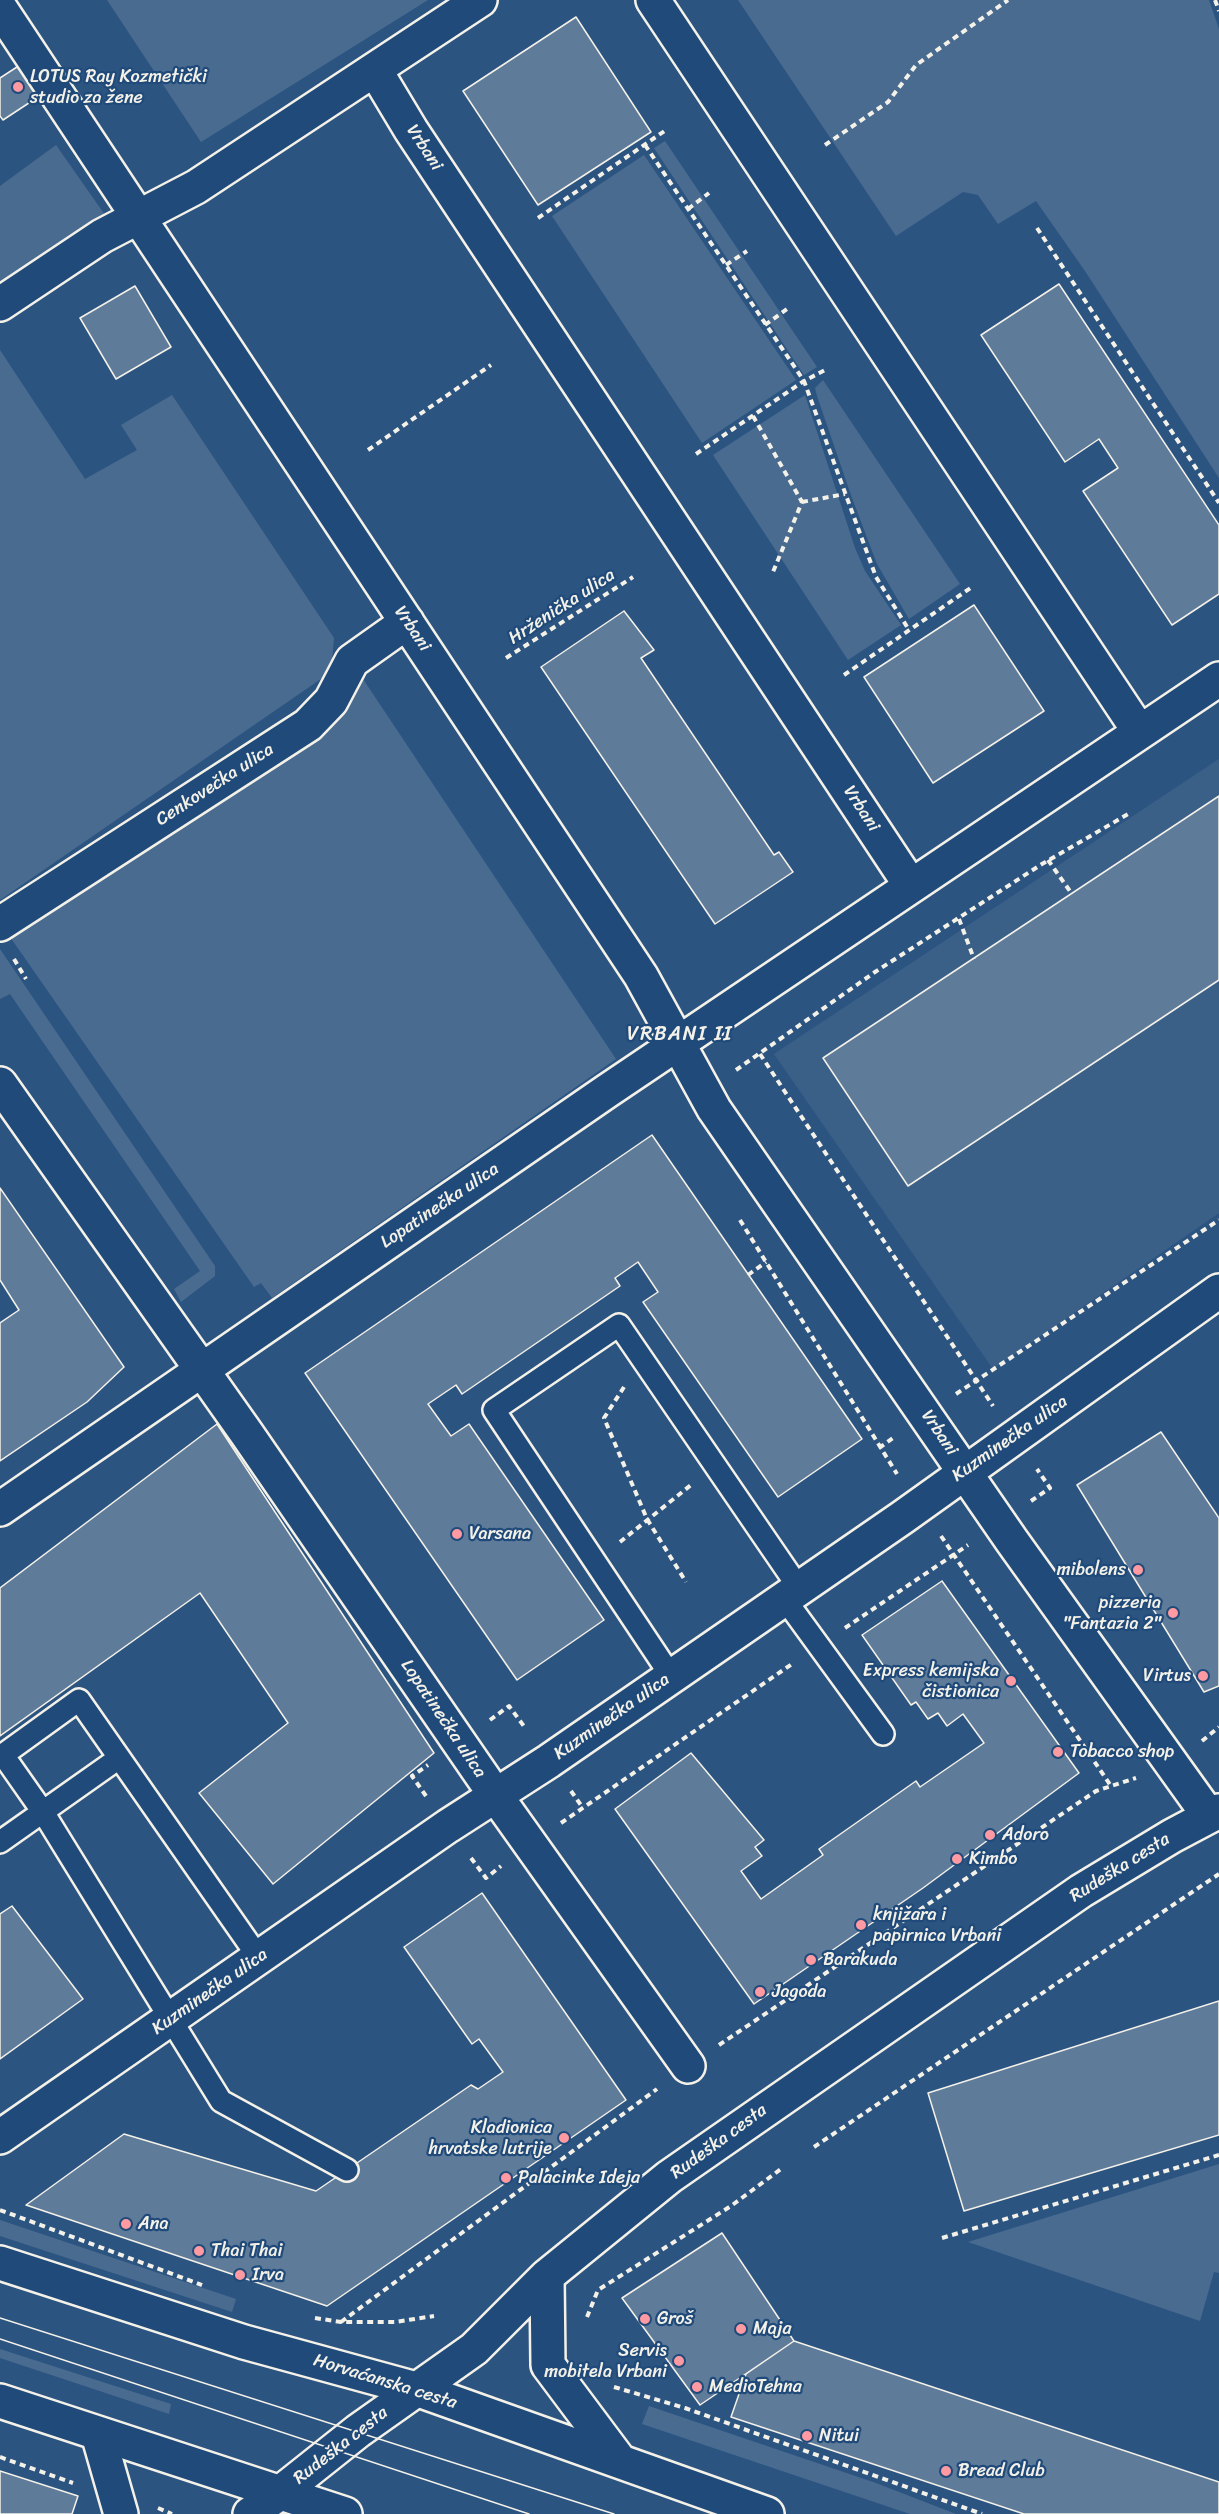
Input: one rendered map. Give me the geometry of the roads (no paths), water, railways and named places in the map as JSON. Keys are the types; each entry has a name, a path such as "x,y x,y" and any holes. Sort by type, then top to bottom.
{"street":[{"path":"0,304 102,236 139,219 196,187 480,0"},
{"path":"653,0 1139,731"},
{"name":"Vrbani","path":"0,8 641,976 704,1093 1171,1766 1214,1814"},
{"name":"Vrbani","path":"375,70 411,130 912,886"},
{"name":"Cenkovečka ulica","path":"0,924 308,725 331,701 352,661 407,622"},
{"path":"679,1043 1219,679"},
{"name":"Lopatinečka ulica","path":"0,1509 679,1043"},
{"name":"Lopatinečka ulica","path":"0,1084 202,1370 496,1796 688,2066"},
{"name":"Kuzminečka ulica","path":"0,2138 791,1593 1219,1291"},
{"name":"Rudeška cesta","path":"250,2514 358,2431 474,2349 547,2277 669,2178 1081,1891 1214,1814"},
{"name":"Horvaćanska cesta","path":"0,2263 244,2342 416,2389 767,2514"},
{"path":"547,2277 548,2365 619,2460"},
{"path":"0,2401 345,2514"},
{"path":"98,2434 121,2514"}],"lane":[{"path":"671,1676 494,1410 620,1325 716,1466 791,1593 883,1734"},
{"path":"260,1958 79,1700 1,1756 43,1812 221,2101 347,2170"},
{"path":"0,1842 119,1758"}],"tram line":[{"path":"0,2318 614,2514"},
{"path":"0,2339 529,2514"}],"place":[{"name":"LOTUS Ray Kozmetički studio za žene","path":"18,87"},
{"name":"Varsana","path":"457,1534"},
{"name":"mibolens","path":"1138,1570"},
{"name":"pizzeria \"Fantazia 2\"","path":"1173,1613"},
{"name":"Virtus","path":"1203,1676"},
{"name":"Express kemijska čistionica","path":"1011,1681"},
{"name":"Tobacco shop","path":"1058,1752"},
{"name":"Adoro","path":"990,1835"},
{"name":"Kimbo","path":"957,1859"},
{"name":"knjižara i papirnica Vrbani","path":"861,1925"},
{"name":"Barakuda","path":"811,1960"},
{"name":"Jagoda","path":"760,1992"},
{"name":"Kladionica hrvatske lutrije","path":"564,2138"},
{"name":"Palacinke Ideja","path":"506,2178"},
{"name":"Ana","path":"126,2224"},
{"name":"Thai Thai","path":"199,2251"},
{"name":"Irva","path":"240,2275"},
{"name":"Groš","path":"645,2319"},
{"name":"Maja","path":"741,2329"},
{"name":"Servis mobitela Vrbani","path":"679,2361"},
{"name":"MedioTehna","path":"697,2387"},
{"name":"Nitui","path":"807,2436"},
{"name":"Bread Club","path":"946,2471"}],"district":[{"name":"VRBANI II","path":"680,1035"}]}
